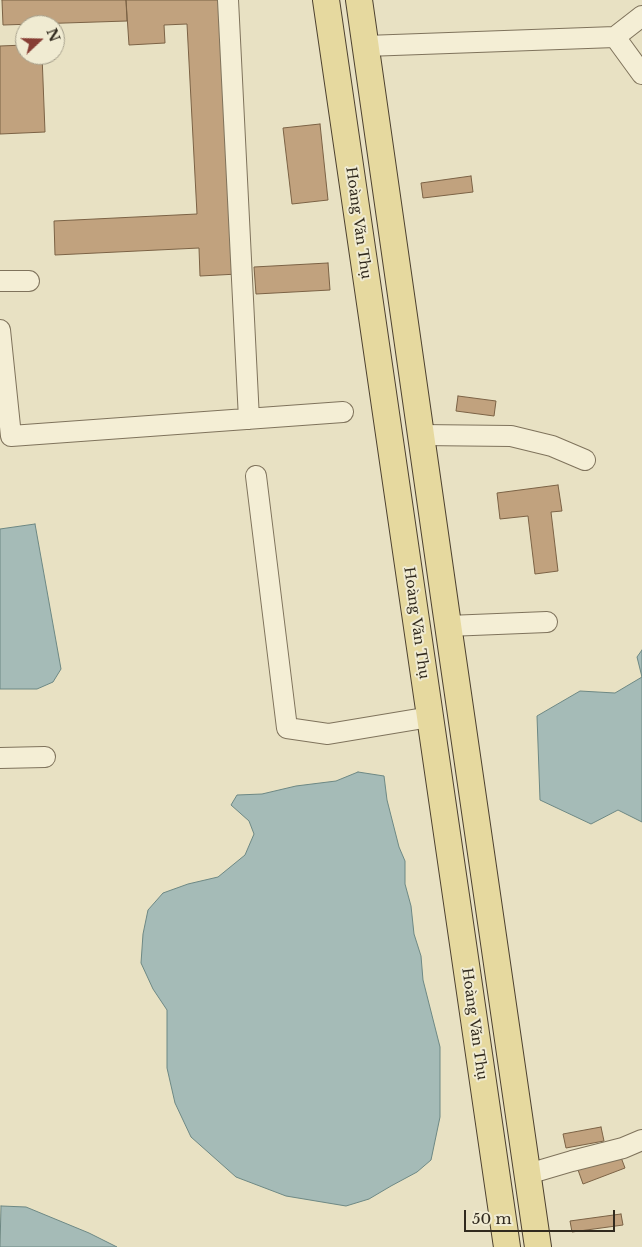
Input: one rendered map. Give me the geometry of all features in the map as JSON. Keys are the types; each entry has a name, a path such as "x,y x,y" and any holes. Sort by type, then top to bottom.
{"main road":[{"name":"Hoàng Văn Thụ","path":"326,0 507,1247"},
{"path":"359,0 538,1247"},
{"path":"366,279 398,273"},
{"path":"471,1003 502,998"}],"street":[{"path":"228,0 248,419"},
{"path":"366,46 615,37 642,16"},
{"path":"615,37 642,74"},
{"path":"0,281 29,281"},
{"path":"0,330 11,436 343,412"},
{"path":"421,435 511,436 552,446 586,460"},
{"path":"256,476 287,728 328,734 430,717"},
{"path":"448,626 548,622"},
{"path":"0,758 45,757"},
{"path":"528,1174 623,1148 642,1140"}],"water":[{"path":"35,524 61,669 53,682 37,689 0,689 0,529"},
{"path":"642,650 642,677 637,657"},
{"path":"642,677 642,822 618,810 591,824 540,800 537,716 580,691 615,693"},
{"path":"358,772 384,776 387,800 399,847 405,861 405,884 411,906 414,934 421,956 423,980 440,1047 440,1117 431,1160 417,1172 369,1199 346,1206 286,1196 236,1177 191,1137 175,1103 167,1068 167,1010 153,989 141,963 143,934 148,910 163,893 188,884 218,877 245,855 254,834 249,821 231,805 237,795 262,794 296,786 336,781"},
{"path":"1,1206 26,1207 89,1233 117,1247 0,1247"}],"building":[{"path":"2,0 126,0 127,21 65,23 65,15 15,15 15,25 3,25"},
{"path":"126,0 224,0 238,274 200,276 199,248 55,255 54,221 197,214 187,24 164,25 165,43 129,45"},
{"path":"15,45 15,65 42,65 45,132 0,134 0,46"},
{"path":"320,124 328,200 292,204 283,128"},
{"path":"471,176 473,192 423,198 421,183"},
{"path":"328,263 330,290 256,294 254,267"},
{"path":"458,396 496,401 494,416 456,411"},
{"path":"558,485 562,511 551,512 558,571 535,574 528,516 500,519 497,493"},
{"path":"601,1127 604,1141 566,1148 563,1134"},
{"path":"619,1152 625,1168 583,1184 577,1167"},
{"path":"621,1214 623,1225 572,1232 570,1221"}]}
